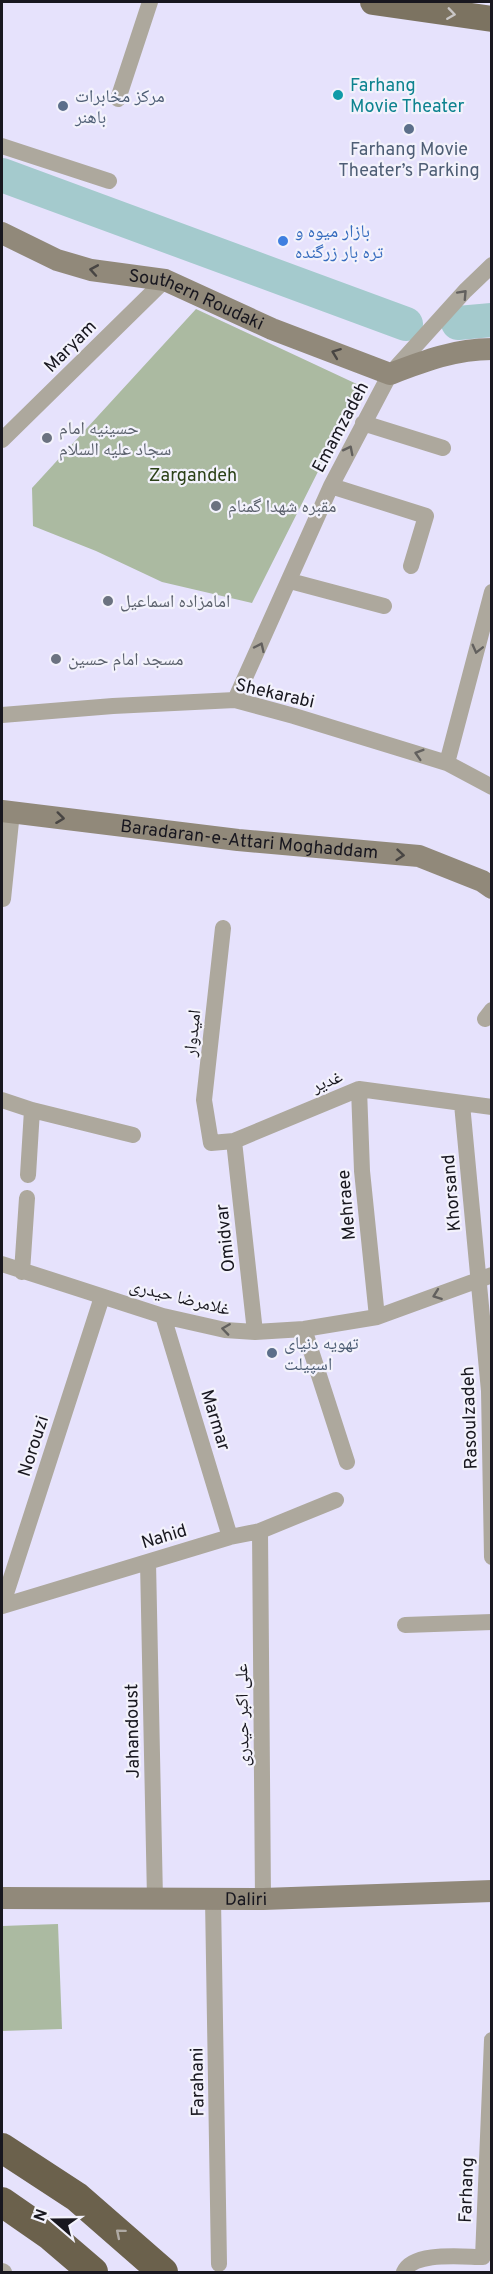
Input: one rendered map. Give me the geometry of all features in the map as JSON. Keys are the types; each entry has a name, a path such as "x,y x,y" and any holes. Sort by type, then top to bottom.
{"highway":[{"path":"2,2148 77,2197 163,2272"},
{"path":"2,2202 51,2236 93,2272"}],"main road":[{"path":"373,2 492,19"}],"street":[{"path":"118,99 150,2"},
{"path":"2,146 109,181"},
{"name":"Southern Roudaki","path":"2,234 57,260 91,270 165,280 273,329 390,374"},
{"name":"Emamzadeh","path":"235,700 331,486 390,374 465,291 492,265"},
{"name":"Maryam","path":"2,440 165,280"},
{"path":"390,374 434,357 472,349 492,349"},
{"path":"363,423 443,448"},
{"path":"331,486 426,516 411,566"},
{"path":"290,581 384,606"},
{"path":"447,763 492,592"},
{"name":"Shekarabi","path":"2,715 113,706 235,700 447,763 492,787"},
{"path":"3,899 7,812"},
{"name":"Baradaran-e-Attari Moghaddam","path":"7,812 238,840 418,856 488,880"},
{"name":"امیدوار","path":"211,1143 204,1100 223,928"},
{"name":"غدیر","path":"211,1143 234,1141 359,1089 492,1107"},
{"name":"Mehraee","path":"359,1089 362,1171 377,1317"},
{"path":"2,1100 32,1110 133,1135"},
{"name":"Khorsand","path":"462,1104 485,1277"},
{"path":"28,1175 32,1110"},
{"name":"Omidvar","path":"234,1141 255,1332"},
{"path":"22,1272 27,1198"},
{"name":"غلامرضا حیدری","path":"2,1264 163,1316 225,1330 255,1332 304,1329 377,1317 485,1277"},
{"name":"Rasoulzadeh","path":"485,1277 492,1557"},
{"name":"Norouzi","path":"2,1606 102,1297"},
{"name":"Marmar","path":"163,1316 230,1537"},
{"path":"304,1329 347,1462"},
{"name":"Nahid","path":"2,1606 230,1537 260,1531 336,1500"},
{"name":"علی اکبر حیدری","path":"260,1531 263,1899"},
{"name":"Jahandoust","path":"148,1562 155,1899"},
{"path":"405,1625 492,1622"},
{"name":"Daliri","path":"2,1898 263,1899 492,1891"},
{"name":"Farahani","path":"213,1899 219,2264"},
{"name":"Farhang","path":"404,2272 413,2261 424,2258 483,2257 492,2040"}],"green space":[{"name":"Zargandeh","path":"196,309 361,386 252,603 162,582 96,551 33,526 32,488"},
{"path":"58,1924 62,2029 2,2031 2,1926"}],"waterway":[{"path":"2,175 406,324"},
{"path":"458,323 492,320"}],"place":[{"name":"Farhang Movie Theater","path":"338,95"},
{"name":"مرکز مخابرات باهنر","path":"63,106"},
{"name":"Farhang Movie Theater’s Parking","path":"409,129"},
{"name":"بازار میوه و تره بار زرگنده","path":"283,241"},
{"name":"حسینیه امام سجاد علیه السلام","path":"47,438"},
{"name":"مقبره شهدا گمنام","path":"216,506"},
{"name":"امامزاده اسماعیل","path":"108,601"},
{"name":"مسجد امام حسین","path":"56,659"},
{"name":"تهویه دنیای اسپیلت","path":"272,1353"}]}
